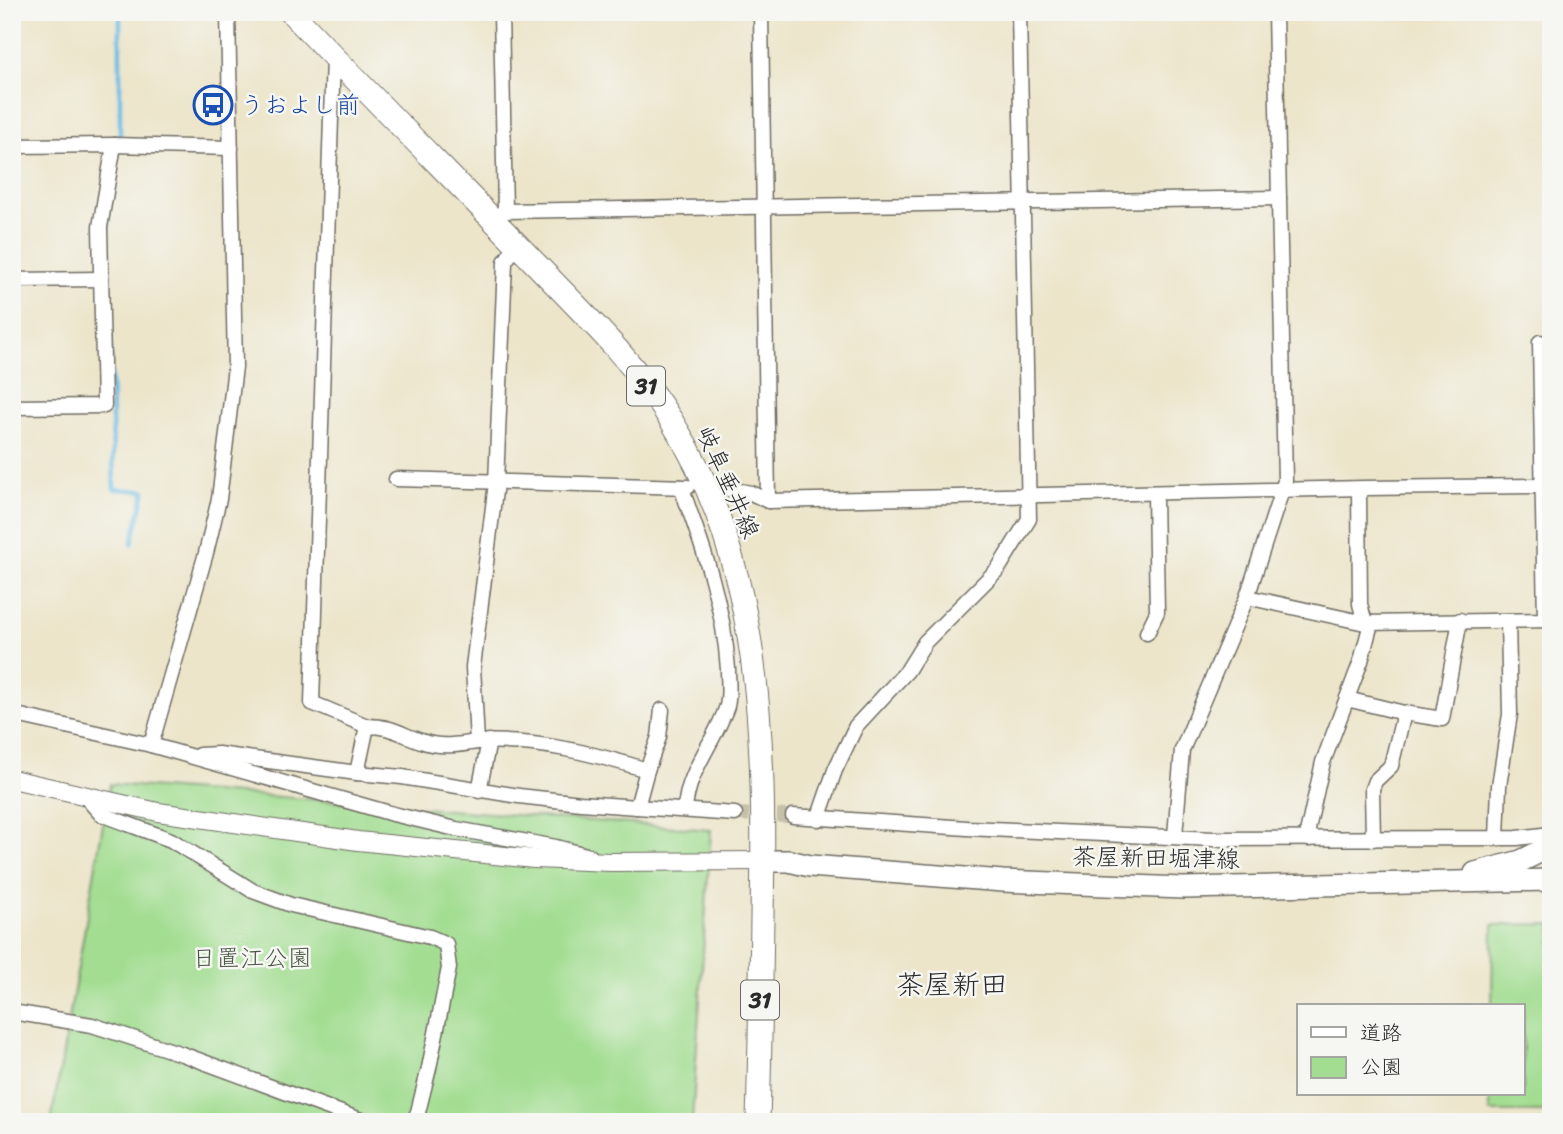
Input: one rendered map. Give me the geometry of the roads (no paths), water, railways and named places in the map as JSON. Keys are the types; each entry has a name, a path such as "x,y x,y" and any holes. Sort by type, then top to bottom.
{"main road":[{"name":"岐阜垂井線","path":"290,12 333,57 499,215 517,243 604,334 655,397 685,443 716,509 731,550 747,621 761,760 758,1122"},
{"path":"1439,883 1521,861 1551,846"},
{"name":"茶屋新田堀津線","path":"762,870 789,861 810,866 1003,881 1183,888 1551,880"}],"street":[{"path":"151,746 219,499 235,367 229,12"},
{"path":"501,12 499,215 1022,201 1279,198"},
{"path":"761,12 768,501"},
{"path":"818,819 835,770 856,726 907,671 925,642 998,569 1029,519 1019,12"},
{"path":"1175,836 1182,750 1247,597 1285,481 1275,12"},
{"path":"333,57 312,703 368,726 384,726 422,742 454,746 483,742 549,746 647,770"},
{"path":"12,407 104,406 101,209 114,145"},
{"path":"12,146 231,148"},
{"path":"478,791 483,742 473,667 496,483 505,262 517,243"},
{"path":"12,280 101,279"},
{"path":"1247,597 1368,623 1548,620 1542,486 1540,342"},
{"path":"397,479 685,487 722,616 729,693 724,712 690,781 685,810"},
{"path":"729,489 751,493 768,501 1542,486"},
{"path":"1308,839 1323,762 1347,699 1368,623 1360,604 1359,489"},
{"path":"1147,633 1157,612 1155,494"},
{"path":"1347,699 1442,719 1460,620"},
{"path":"1497,838 1499,786 1510,714 1507,621"},
{"path":"637,807 659,737 662,710"},
{"path":"1373,839 1372,789 1375,781 1391,766 1404,713"},
{"path":"12,714 190,756 456,830 556,847 611,862"},
{"path":"357,774 368,726"},
{"path":"190,756 218,754 357,774 402,777 478,791 735,814"},
{"path":"12,779 158,812 358,841 534,859 762,870"},
{"path":"84,795 101,814 171,840 253,891 290,905 430,937 446,944 449,968 429,1068 413,1122"},
{"path":"793,816 967,828 1214,839 1497,838 1551,834"},
{"path":"12,1012 92,1025 182,1054 366,1122"}],"waterway":[{"path":"120,12 120,141"},
{"path":"109,215 107,229 114,489 145,491 132,544"}],"tunnel":[{"path":"735,814 793,816"}],"place":[{"name":"うおよし前","path":"213,105"}],"district":[{"name":"茶屋新田","path":"952,984"}],"park label":[{"name":"日置江公園","path":"252,958"}]}
